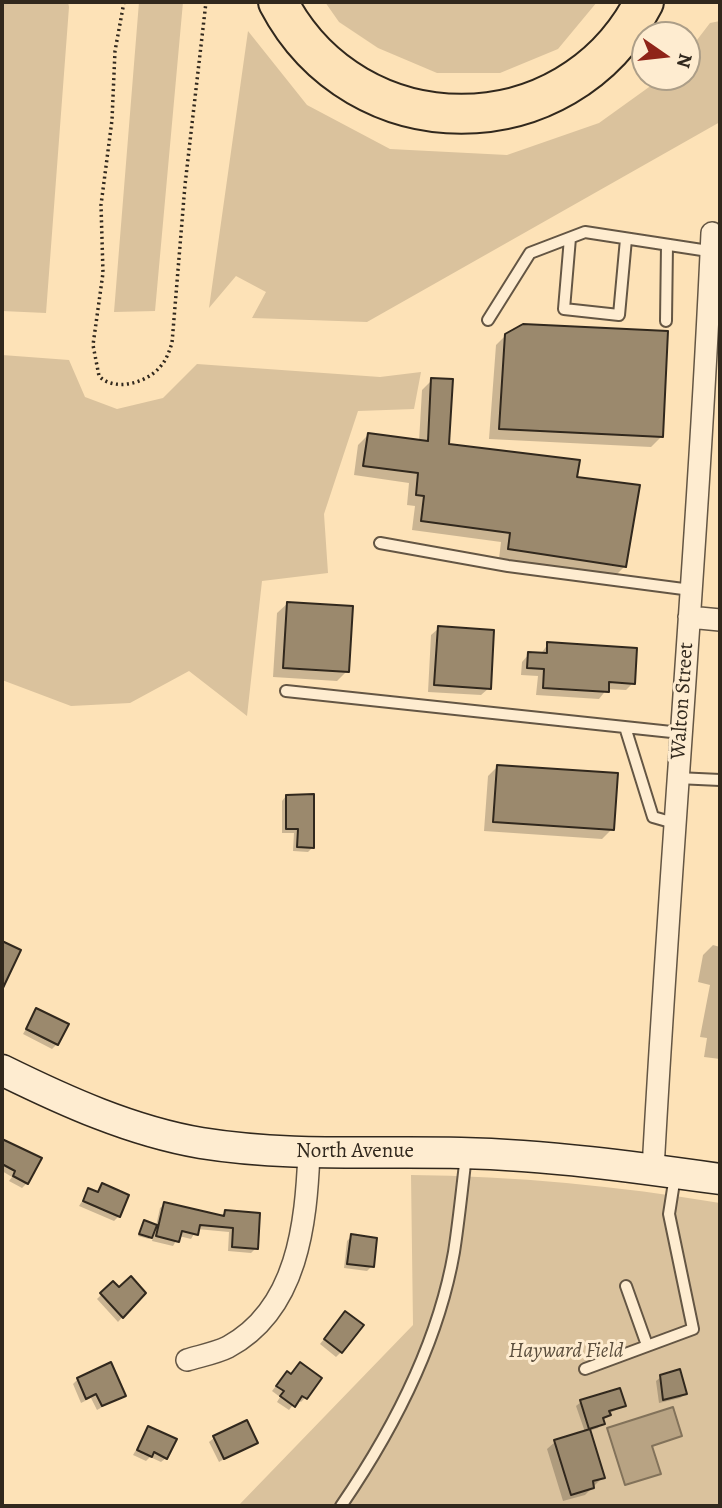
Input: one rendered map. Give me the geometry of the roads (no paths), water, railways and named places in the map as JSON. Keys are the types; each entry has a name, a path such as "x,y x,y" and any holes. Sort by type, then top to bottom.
{"highway":[{"path":"278,2 314,52 352,83 373,95 418,110 466,114 515,108 571,83 618,43 645,2"}],"main road":[{"name":"North Avenue","path":"2,1070 68,1102 131,1125 199,1142 272,1152 520,1155 720,1180"}],"street":[{"name":"Walton Street","path":"664,1171 674,823 714,246"},
{"path":"689,617 720,620"},
{"path":"187,1360 228,1347 254,1328 282,1294 296,1256 307,1205 309,1153"}],"lane":[{"path":"488,320 530,253 585,232 667,245 714,246"},
{"path":"570,238 564,309 619,314 626,239"},
{"path":"666,321 667,245"},
{"path":"380,543 508,566 691,590"},
{"path":"286,691 681,733"},
{"path":"625,727 653,817 674,823"},
{"path":"677,778 720,780"},
{"path":"341,1506 381,1447 430,1340 454,1254 467,1153"},
{"path":"585,1368 693,1329 669,1214 664,1171"},
{"path":"626,1286 647,1345"}],"park label":[{"name":"Hayward Field","path":"566,1352"}]}
